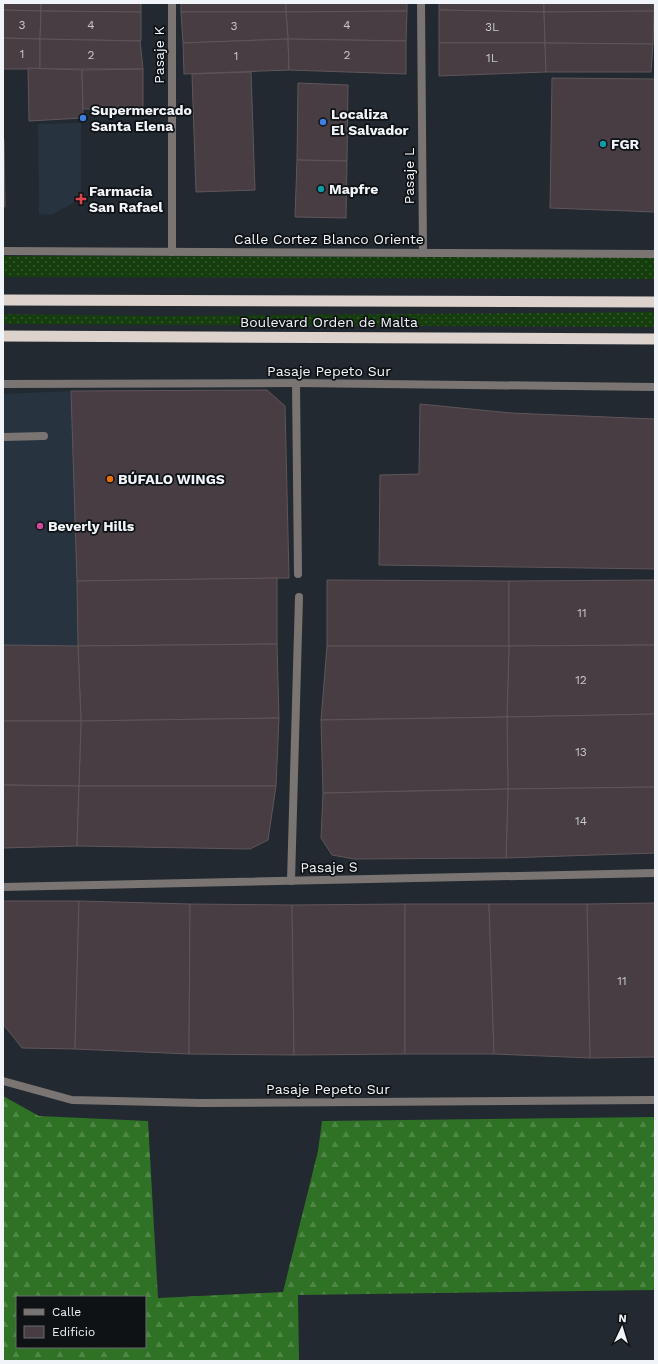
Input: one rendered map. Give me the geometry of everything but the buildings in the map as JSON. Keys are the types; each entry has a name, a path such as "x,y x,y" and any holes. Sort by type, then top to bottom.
{"highway":[{"name":"Boulevard Orden de Malta","path":"3,300 655,302"},
{"name":"Boulevard Orden de Malta","path":"3,336 655,339"}],"street":[{"name":"Pasaje K","path":"172,3 172,252"},
{"name":"Pasaje L","path":"421,3 423,253"},
{"name":"Calle Cortez Blanco Oriente","path":"3,251 655,254"},
{"name":"Pasaje Pepeto Sur","path":"3,384 296,383 655,387"},
{"path":"296,383 298,574"},
{"path":"3,437 44,436"},
{"path":"291,881 299,597"},
{"name":"Pasaje S","path":"3,887 655,873"},
{"name":"Pasaje Pepeto Sur","path":"3,1081 72,1100 208,1103 655,1100"}],"shaded area":[{"path":"81,123 81,199 51,215 39,214 38,124"},
{"name":"Beverly Hills","path":"71,391 77,498 78,646 3,645 3,394"}],"green space":[{"path":"3,256 655,257 655,279 3,277"},
{"path":"655,312 655,327 3,324 3,314 159,316"},
{"path":"3,1096 39,1116 148,1121 158,1298 283,1292 318,1151 322,1121 655,1117 655,1290 298,1295 299,1361 3,1361"}],"place":[{"name":"Supermercado Santa Elena","path":"83,118"},
{"name":"Localiza El Salvador","path":"323,122"},
{"name":"FGR","path":"603,144"},
{"name":"Mapfre","path":"321,189"},
{"name":"Farmacia San Rafael","path":"81,199"},
{"name":"BÚFALO WINGS","path":"110,479"},
{"name":"Beverly Hills","path":"40,526"}]}
